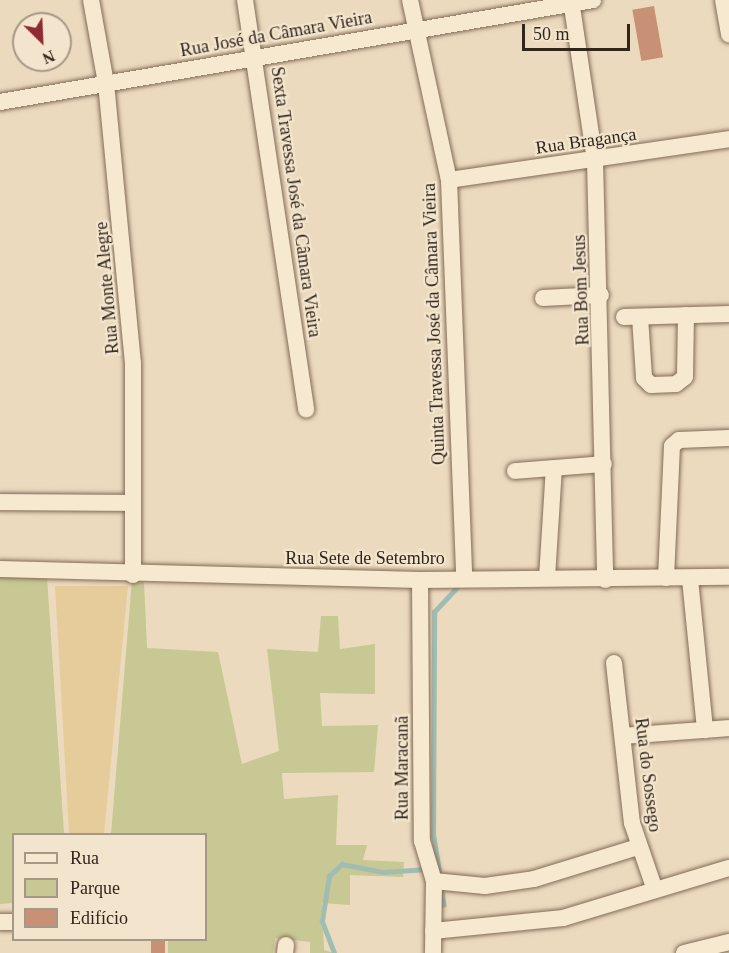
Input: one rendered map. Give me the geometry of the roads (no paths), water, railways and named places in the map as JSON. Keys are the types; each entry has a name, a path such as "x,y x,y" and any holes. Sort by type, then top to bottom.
{"street":[{"name":"Rua Monte Alegre","path":"91,0 106,83 133,363 133,575"},
{"name":"Sexta Travessa José da Câmara Vieira","path":"245,0 256,57 306,409"},
{"name":"Quinta Travessa José da Câmara Vieira","path":"410,0 448,180 464,578"},
{"name":"Rua José da Câmara Vieira","path":"0,102 593,0"},
{"path":"723,0 729,33"},
{"name":"Rua Bom Jesus","path":"571,2 595,161 601,295 605,580"},
{"name":"Rua Bragança","path":"448,180 595,161 729,139"},
{"path":"543,298 601,295"},
{"path":"686,315 683,381 651,385 644,378 632,317 686,315 729,314"},
{"path":"666,578 672,446 679,440 729,438"},
{"path":"515,471 604,464"},
{"path":"547,578 554,468"},
{"path":"0,502 133,503"},
{"name":"Rua Sete de Setembro","path":"0,569 133,575 420,580 729,577"},
{"path":"690,579 705,730"},
{"name":"Rua Maracanã","path":"420,580 422,841 434,881 433,953"},
{"name":"Rua do Sossego","path":"614,663 638,848 655,890"},
{"path":"623,736 729,728"},
{"path":"434,881 485,886 534,879 638,848"},
{"path":"433,931 563,918 729,868"},
{"path":"684,953 729,942"}],"waterway":[{"path":"439,872 433,836 434,612 458,586"},
{"path":"334,953 322,921 329,876 342,864 383,872 427,869"},
{"path":"441,889 444,905"}]}
